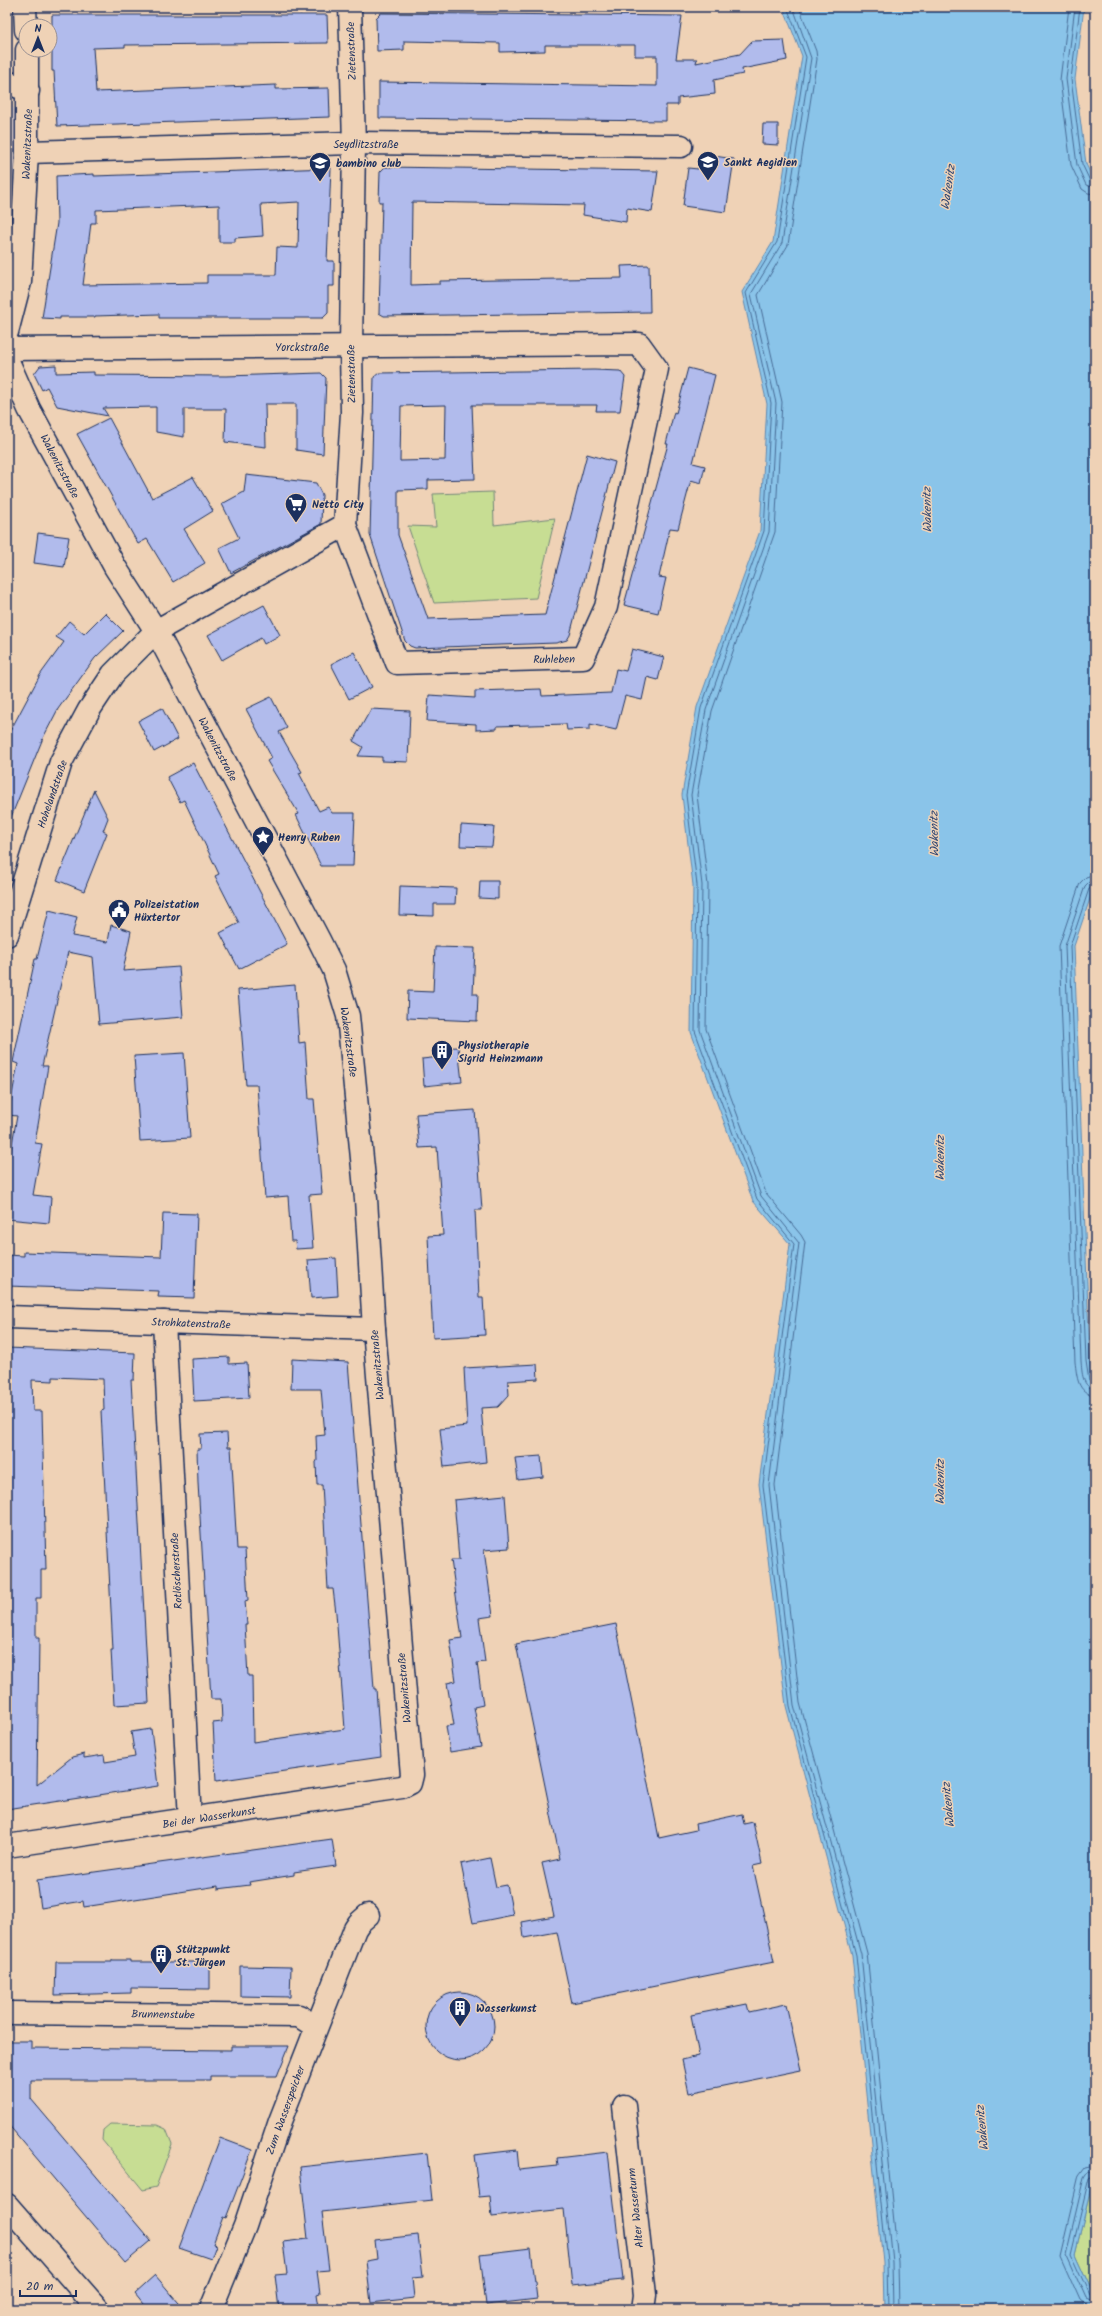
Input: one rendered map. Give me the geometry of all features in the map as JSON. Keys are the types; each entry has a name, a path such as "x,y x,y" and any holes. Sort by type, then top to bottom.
{"street":[{"path":"25,7 25,18"},
{"name":"Zietenstraße","path":"345,525 352,413 351,346 354,143 350,7"},
{"name":"Wakenitzstraße","path":"7,332 20,282 27,152 27,58"},
{"path":"7,82 28,91"},
{"name":"Seydlitzstraße","path":"27,152 354,143 681,146"},
{"name":"Yorckstraße","path":"7,349 638,344 657,369"},
{"name":"Wakenitzstraße","path":"7,359 29,409 115,567 156,631 334,970 348,1016 366,1199 374,1329 412,1775 410,1783"},
{"name":"Ruhleben","path":"345,525 397,663 583,658 606,607 657,369"},
{"path":"156,631 345,525"},
{"name":"Hohelandstraße","path":"7,936 61,762 89,710 113,674 156,631"},
{"name":"Strohkatenstraße","path":"7,1317 374,1329"},
{"name":"Rotlöscherstraße","path":"164,1322 190,1820"},
{"name":"Bei der Wasserkunst","path":"7,1846 190,1820 402,1787 410,1783"},
{"name":"Zum Wasserspeicher","path":"211,2309 245,2226 280,2122 355,1929 368,1915"},
{"name":"Brunnenstube","path":"7,2013 299,2016 316,2027"},
{"name":"Alter Wasserturm","path":"624,2106 645,2295 643,2309"},
{"path":"7,2205 98,2309"}],"shaded area":[{"path":"7,100 16,111 14,187 7,185"}],"green space":[{"path":"493,492 494,525 555,518 536,598 434,603 408,526 436,527 433,494"},
{"path":"110,2124 157,2125 166,2129 172,2144 156,2187 143,2190 102,2140 103,2130"},
{"path":"1095,2172 1095,2298 1075,2254"}],"water":[{"name":"Wakenitz","path":"783,7 1084,7 1075,79 1086,164 1095,183 1095,884 1074,946 1090,1361 1095,1391 1095,2172 1075,2254 1095,2298 1095,2309 884,2309 883,2263 852,1955 786,1706 759,1484 790,1244 753,1201 691,1032 693,885 682,795 697,707 760,531 767,404 742,292 773,242 802,56"}],"building":[{"path":"381,13 682,16 676,59 697,59 696,63 740,54 752,41 784,40 787,60 742,69 743,74 714,80 715,94 678,98 678,105 666,105 666,121 379,118 379,82 657,86 657,56 635,56 635,45 545,45 545,51 500,52 500,43 404,41 404,50 377,51 376,18"},
{"path":"52,15 327,15 328,43 125,45 125,47 93,48 96,92 276,85 276,89 329,88 330,117 57,126 52,58 58,58 58,18 52,18"},
{"path":"763,124 778,124 778,145 762,144"},
{"path":"701,154 734,159 726,212 683,206 688,168 698,169"},
{"path":"385,167 658,171 652,212 627,208 626,222 583,215 584,205 412,202 411,285 440,284 440,281 622,278 621,266 649,265 650,312 384,316 379,313 382,202 379,202 380,172"},
{"path":"331,168 327,261 334,261 334,286 328,286 328,313 323,318 159,318 159,314 60,317 60,319 42,318 57,223 56,176 94,174 94,176","holes":["299,202 298,248 277,247 276,275 207,275 207,283 83,285 91,223 96,223 96,210 219,205 219,242 235,242 235,238 263,236 261,204"]},
{"path":"56,365 56,373 94,372 94,375 226,376 321,373 326,378 323,454 296,450 296,404 265,404 266,447 225,442 226,409 184,409 184,437 156,432 156,407 103,408 108,416 57,406 47,387 42,390 34,374 40,366"},
{"path":"688,368 715,375 693,463 705,466 701,483 691,480 678,529 670,528 659,577 666,578 658,613 624,605 668,444 666,444 674,412 676,413"},
{"path":"594,370 620,371 625,377 620,411 596,411 597,405 472,405 475,479 428,480 428,489 398,490 398,535 428,619 545,615 587,454 615,462 570,635 567,640 556,643 415,648 410,646 405,641 370,535 374,377 379,373","holes":["446,405 445,460 400,461 401,406"]},
{"path":"109,418 152,498 193,477 213,511 184,529 205,563 173,582 147,539 138,544 77,434"},
{"path":"246,475 316,483 322,495 321,524 231,573 219,548 239,538 222,504 244,492"},
{"path":"38,533 69,537 64,567 34,563"},
{"path":"264,605 280,635 264,644 261,638 222,660 208,635"},
{"path":"105,613 123,631 95,658 58,709 43,738 7,827 7,737 40,675 64,642 56,637 69,621 84,634"},
{"path":"632,649 664,657 658,680 647,677 642,700 625,696 616,730 590,724 590,729 567,730 566,724 497,726 497,729 476,730 476,724 427,721 429,695 475,698 475,691 541,689 542,696 611,693 616,669 626,671"},
{"path":"354,652 372,687 349,699 331,664"},
{"path":"271,697 287,728 279,732 302,772 299,773 319,811 328,807 332,813 355,813 353,866 321,866 296,815 299,814 267,761 272,758 246,709"},
{"path":"162,708 178,739 154,752 138,721"},
{"path":"371,709 410,711 408,762 382,761 382,757 358,756 363,747 353,741"},
{"path":"193,763 287,944 239,969 220,933 239,923 215,876 219,874 184,800 180,802 167,777"},
{"path":"94,790 108,818 103,831 107,833 84,891 57,880"},
{"path":"461,825 494,827 492,847 460,846"},
{"path":"480,881 498,881 498,899 479,898"},
{"path":"400,886 456,888 455,904 434,904 434,916 399,915"},
{"path":"49,910 77,917 72,936 108,942 111,925 131,931 123,971 179,967 183,1017 99,1024 93,957 68,952 42,1066 48,1066 35,1143 42,1144 33,1195 51,1197 49,1223 7,1219 7,1172 17,1116 8,1115 18,1064 13,1062 35,959 37,959"},
{"path":"435,947 475,948 473,994 478,994 477,1021 407,1018 408,991 433,992"},
{"path":"295,985 299,1043 305,1042 309,1099 314,1099 322,1194 309,1195 313,1248 296,1249 295,1241 291,1241 288,1196 265,1198 257,1085 246,1085 238,990"},
{"name":"Physiotherapie Sigrid Heinzmann","path":"458,1047 462,1082 424,1086 422,1059 441,1057 440,1048"},
{"path":"184,1053 190,1138 140,1141 134,1056"},
{"path":"475,1110 482,1210 475,1210 479,1297 483,1297 485,1335 433,1338 428,1236 443,1235 437,1147 419,1148 416,1114"},
{"path":"163,1213 197,1214 194,1298 158,1297 159,1291 7,1286 7,1255 24,1256 24,1252 161,1257"},
{"path":"336,1258 338,1296 311,1298 308,1260"},
{"path":"7,1348 135,1353 134,1380 131,1380 149,1703 114,1705 111,1650 113,1650 101,1411 104,1410 103,1379 53,1377 53,1381 32,1380 33,1411 42,1411 46,1570 41,1570 41,1598 36,1598 36,1638 39,1638 37,1785 72,1757 84,1754 84,1758 104,1755 105,1762 135,1757 131,1732 151,1729 158,1786 7,1809"},
{"path":"229,1357 229,1364 247,1363 249,1398 194,1401 192,1359"},
{"path":"292,1359 348,1362 374,1689 376,1689 381,1757 216,1781 213,1723 222,1722 221,1699 211,1699 198,1483 197,1449 201,1449 200,1434 227,1433 228,1447 231,1447 237,1549 245,1549 248,1600 245,1601 247,1625 245,1625 248,1676 252,1676 253,1742 345,1729 336,1613 333,1589 328,1589 322,1485 317,1485 316,1436 325,1435 321,1389 291,1389"},
{"path":"537,1364 538,1379 508,1381 509,1395 498,1407 481,1408 486,1462 444,1467 440,1429 467,1426 464,1368"},
{"path":"541,1456 543,1477 518,1480 515,1458"},
{"path":"505,1495 509,1548 484,1550 493,1616 479,1618 485,1662 477,1663 483,1705 474,1707 481,1747 450,1752 446,1726 454,1725 447,1683 456,1681 450,1640 462,1638 451,1560 459,1560 454,1500"},
{"path":"616,1624 659,1838 696,1830 695,1824 742,1814 744,1824 753,1822 762,1864 753,1866 774,1962 572,2003 557,1932 524,1938 522,1922 554,1916 542,1863 560,1859 516,1644"},
{"path":"332,1839 336,1866 294,1872 294,1875 249,1882 250,1885 218,1889 218,1886 84,1907 83,1901 41,1908 37,1880"},
{"path":"490,1858 496,1887 507,1885 513,1915 473,1923 461,1864"},
{"name":"Stützpunkt St. Jürgen","path":"112,1960 130,1960 130,1962 210,1962 210,1989 131,1988 131,1993 55,1995 56,1962 112,1962"},
{"path":"240,1966 291,1967 290,1997 240,1996"},
{"name":"Wasserkunst","path":"460,1992 473,1995 484,2002 491,2013 494,2026 491,2039 484,2050 473,2057 460,2060 447,2057 436,2050 429,2039 426,2026 429,2013 436,2002 447,1995"},
{"path":"747,2004 749,2012 786,2004 801,2070 689,2093 682,2060 699,2056 691,2015"},
{"path":"7,2041 31,2041 31,2048 231,2050 231,2046 289,2046 277,2076 210,2076 210,2080 31,2080 31,2099 151,2241 125,2263 7,2123"},
{"path":"220,2138 252,2150 226,2218 223,2217 213,2244 216,2245 211,2259 179,2248"},
{"path":"517,2150 519,2170 558,2166 557,2158 608,2152 623,2280 572,2285 564,2209 492,2217 490,2196 479,2197 474,2155"},
{"path":"427,2153 432,2200 322,2212 329,2270 317,2271 320,2293 317,2294 319,2307 279,2309 275,2275 287,2274 283,2242 308,2239 300,2167"},
{"path":"418,2235 423,2277 412,2278 414,2298 371,2303 366,2261 377,2259 375,2240"},
{"path":"531,2248 537,2299 486,2305 480,2254"},
{"path":"155,2275 184,2309 148,2309 135,2293"}],"place":[{"name":"bambino club","path":"320,182"},
{"name":"Sankt Aegidien","path":"708,182"},
{"name":"Netto City","path":"296,524"},
{"name":"Henry Ruben","path":"263,856"},
{"name":"Polizeistation Hüxtertor","path":"119,930"},
{"name":"Physiotherapie Sigrid Heinzmann","path":"442,1070"},
{"name":"Stützpunkt St. Jürgen","path":"161,1974"},
{"name":"Wasserkunst","path":"460,2028"}]}
